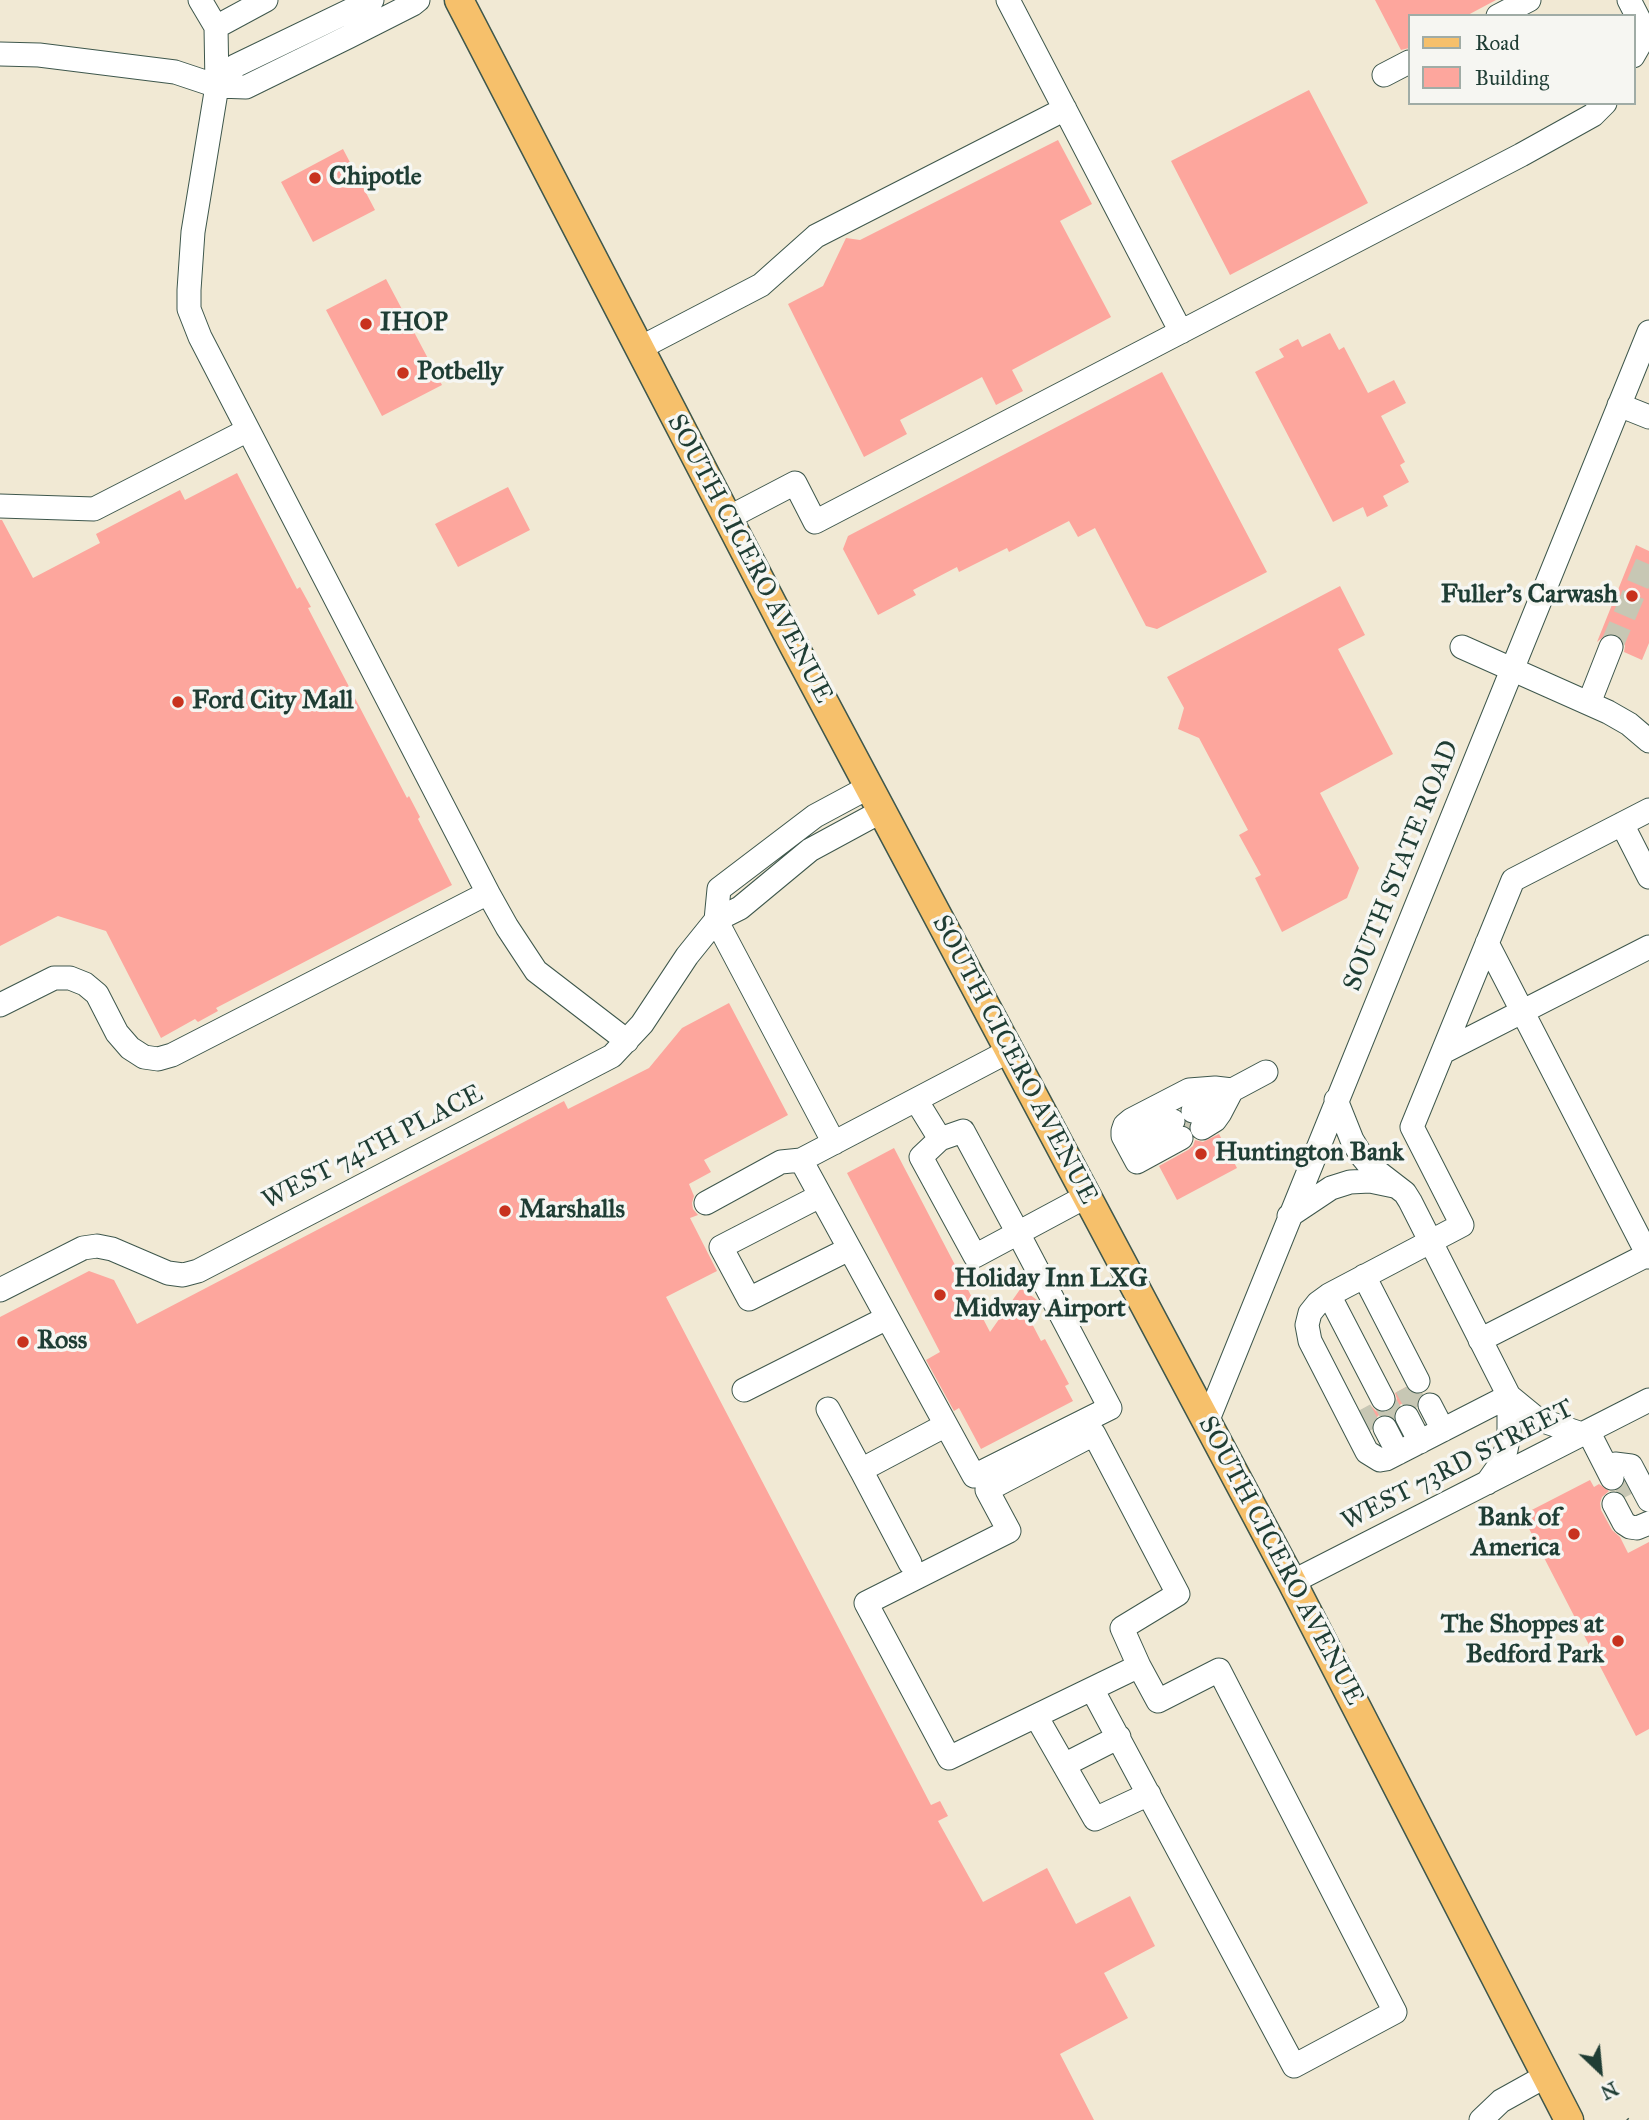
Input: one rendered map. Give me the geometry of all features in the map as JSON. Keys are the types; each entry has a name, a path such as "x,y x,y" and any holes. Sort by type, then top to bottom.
{"main road":[{"name":"SOUTH CICERO AVENUE","path":"460,0 875,799 1292,1582 1569,2120"}],"street":[{"path":"200,0 216,27 217,86 193,232 189,290 189,309 200,337 488,893 536,971 627,1041"},
{"path":"216,27 266,0"},
{"path":"217,86 235,66 372,0"},
{"path":"0,54 39,55 175,72 217,86 246,87 418,0"},
{"path":"1008,0 1181,332"},
{"path":"1502,14 1529,0"},
{"path":"1629,0 1648,34 1635,52"},
{"path":"1384,75 1408,63"},
{"path":"728,518 794,483 815,522 1550,139 1593,115 1603,105"},
{"path":"640,348 761,285 816,236 1065,109"},
{"name":"SOUTH STATE ROAD","path":"1207,1422 1649,332"},
{"path":"1619,405 1649,417"},
{"path":"0,506 94,509 248,430"},
{"path":"1462,647 1629,723 1649,741"},
{"path":"1588,703 1611,647"},
{"name":"WEST 74TH PLACE","path":"0,1290 83,1248 97,1246 112,1249 169,1273 183,1275 198,1271 612,1056 642,1024 687,956 716,920 719,889 815,816 875,799"},
{"path":"1509,1396 1380,1460 1367,1452 1310,1340 1307,1325 1336,1293 1462,1225 1412,1127 1513,880 1649,810"},
{"path":"1622,824 1649,877"},
{"path":"0,1005 54,978 70,978 85,984 97,994 117,1033 130,1048 144,1057 158,1059 173,1055 488,893"},
{"path":"716,920 834,1143"},
{"path":"1480,1340 1649,1255 1487,943"},
{"path":"1443,1052 1649,947"},
{"path":"706,1203 781,1162 801,1160 1009,1051"},
{"path":"1224,1094 1189,1090 1131,1120 1123,1130 1130,1149 1266,1072"},
{"path":"916,1100 940,1139"},
{"path":"1336,1101 1361,1155 1410,1201 1509,1396 1537,1419 1585,1433 1611,1472 1631,1466 1629,1500 1644,1525"},
{"path":"801,1160 974,1476 1110,1408 1018,1233 963,1131 940,1139 921,1157 975,1256 1018,1233 1087,1196"},
{"path":"1289,1216 1331,1188 1350,1182 1370,1181 1397,1187"},
{"path":"820,1196 720,1247 749,1300 849,1249"},
{"path":"1336,1293 1389,1396 1336,1293"},
{"path":"744,1390 887,1318"},
{"path":"1487,1483 1506,1450 1509,1434 1509,1396"},
{"name":"WEST 73RD STREET","path":"1292,1582 1649,1400"},
{"path":"828,1409 911,1563"},
{"path":"1415,1444 1402,1419 1415,1444"},
{"path":"861,1470 946,1426"},
{"path":"1092,1689 1294,2066 1395,2012 1219,1670 1158,1702 1139,1666 1122,1628 1178,1594 1094,1434 987,1490 1009,1531 866,1603 949,1758 1139,1666"},
{"path":"1035,1716 1095,1819 1150,1794"},
{"path":"1064,1765 1119,1737"},
{"path":"1481,2120 1501,2101 1546,2076"}],"building":[{"path":"1375,0 1496,0 1470,14 1408,14 1408,48 1401,50"},
{"path":"1309,90 1368,203 1230,275 1171,161"},
{"path":"1058,140 1092,204 1060,221 1111,317 1012,370 1023,391 996,405 982,377 900,420 907,434 864,457 788,304 823,286 846,238 860,240"},
{"path":"343,149 375,210 313,242 281,182"},
{"path":"386,279 442,385 382,416 326,310"},
{"path":"1330,333 1339,350 1344,347 1368,393 1394,380 1406,403 1381,416 1405,462 1400,465 1409,482 1383,496 1388,506 1367,517 1363,507 1333,522 1255,372 1284,357 1279,349 1298,339 1302,347"},
{"path":"1162,372 1267,572 1157,629 1146,626 1095,528 1078,537 1069,521 1009,552 1007,548 959,572 957,567 913,590 916,595 878,615 843,549 848,536"},
{"name":"Ford City Mall","path":"237,473 297,589 300,587 311,607 308,608 407,798 409,796 420,817 418,819 452,885 216,1008 218,1011 198,1022 195,1019 161,1038 106,931 58,916 0,946 0,520 33,578 100,543 96,534 180,490 185,500"},
{"path":"508,487 530,530 458,567 435,524"},
{"name":"Fuller's Carwash","path":"1636,545 1649,551 1649,643 1642,660 1624,652 1622,639 1615,634 1608,633 1597,642"},
{"path":"1340,586 1365,635 1338,649 1393,754 1320,793 1359,868 1347,898 1282,932 1255,878 1261,875 1239,835 1248,830 1199,738 1178,729 1184,708 1167,677"},
{"path":"729,1003 788,1115 704,1160 711,1172 689,1184 694,1196 693,1209 698,1215 690,1218 717,1271 666,1297 931,1805 940,1801 948,1816 938,1821 983,1902 1047,1868 1076,1924 1130,1896 1155,1946 1104,1973 1128,2018 1060,2054 1094,2120 0,2120 0,1317 89,1271 114,1280 137,1324 564,1101 568,1109 649,1068 682,1028"},
{"name":"Huntington Bank","path":"1219,1134 1237,1168 1177,1200 1159,1166 1188,1150 1195,1140 1203,1142"},
{"name":"Holiday Inn LXG Midway Airport","path":"894,1148 990,1332 1021,1288 1040,1304 1029,1318 1041,1341 1045,1339 1069,1384 1065,1386 1073,1401 981,1449 959,1408 954,1411 926,1360 940,1352 847,1173"},
{"path":"1406,1387 1411,1393 1422,1394 1418,1398 1417,1407 1401,1404 1393,1417 1379,1415 1373,1421 1372,1430 1361,1410 1370,1405 1376,1411 1389,1412 1395,1406 1395,1393"},
{"name":"The Shoppes at Bedford Park","path":"1590,1480 1594,1487 1599,1484 1609,1491 1602,1497 1601,1510 1628,1553 1649,1542 1649,1729 1636,1736 1522,1515"}],"tunnel":[{"path":"1611,647 1649,558"},
{"path":"1177,1129 1197,1119"},
{"path":"1406,1387 1419,1411"},
{"path":"1383,1399 1396,1422"},
{"path":"1360,1410 1373,1434"},
{"path":"1620,1474 1631,1495"}],"place":[{"name":"Chipotle","path":"315,178"},
{"name":"IHOP","path":"366,324"},
{"name":"Potbelly","path":"403,373"},
{"name":"Fuller's Carwash","path":"1632,596"},
{"name":"Ford City Mall","path":"178,702"},
{"name":"Huntington Bank","path":"1201,1154"},
{"name":"Marshalls","path":"505,1211"},
{"name":"Holiday Inn LXG Midway Airport","path":"940,1295"},
{"name":"Ross","path":"23,1342"},
{"name":"Bank of America","path":"1574,1534"},
{"name":"The Shoppes at Bedford Park","path":"1618,1641"}]}
